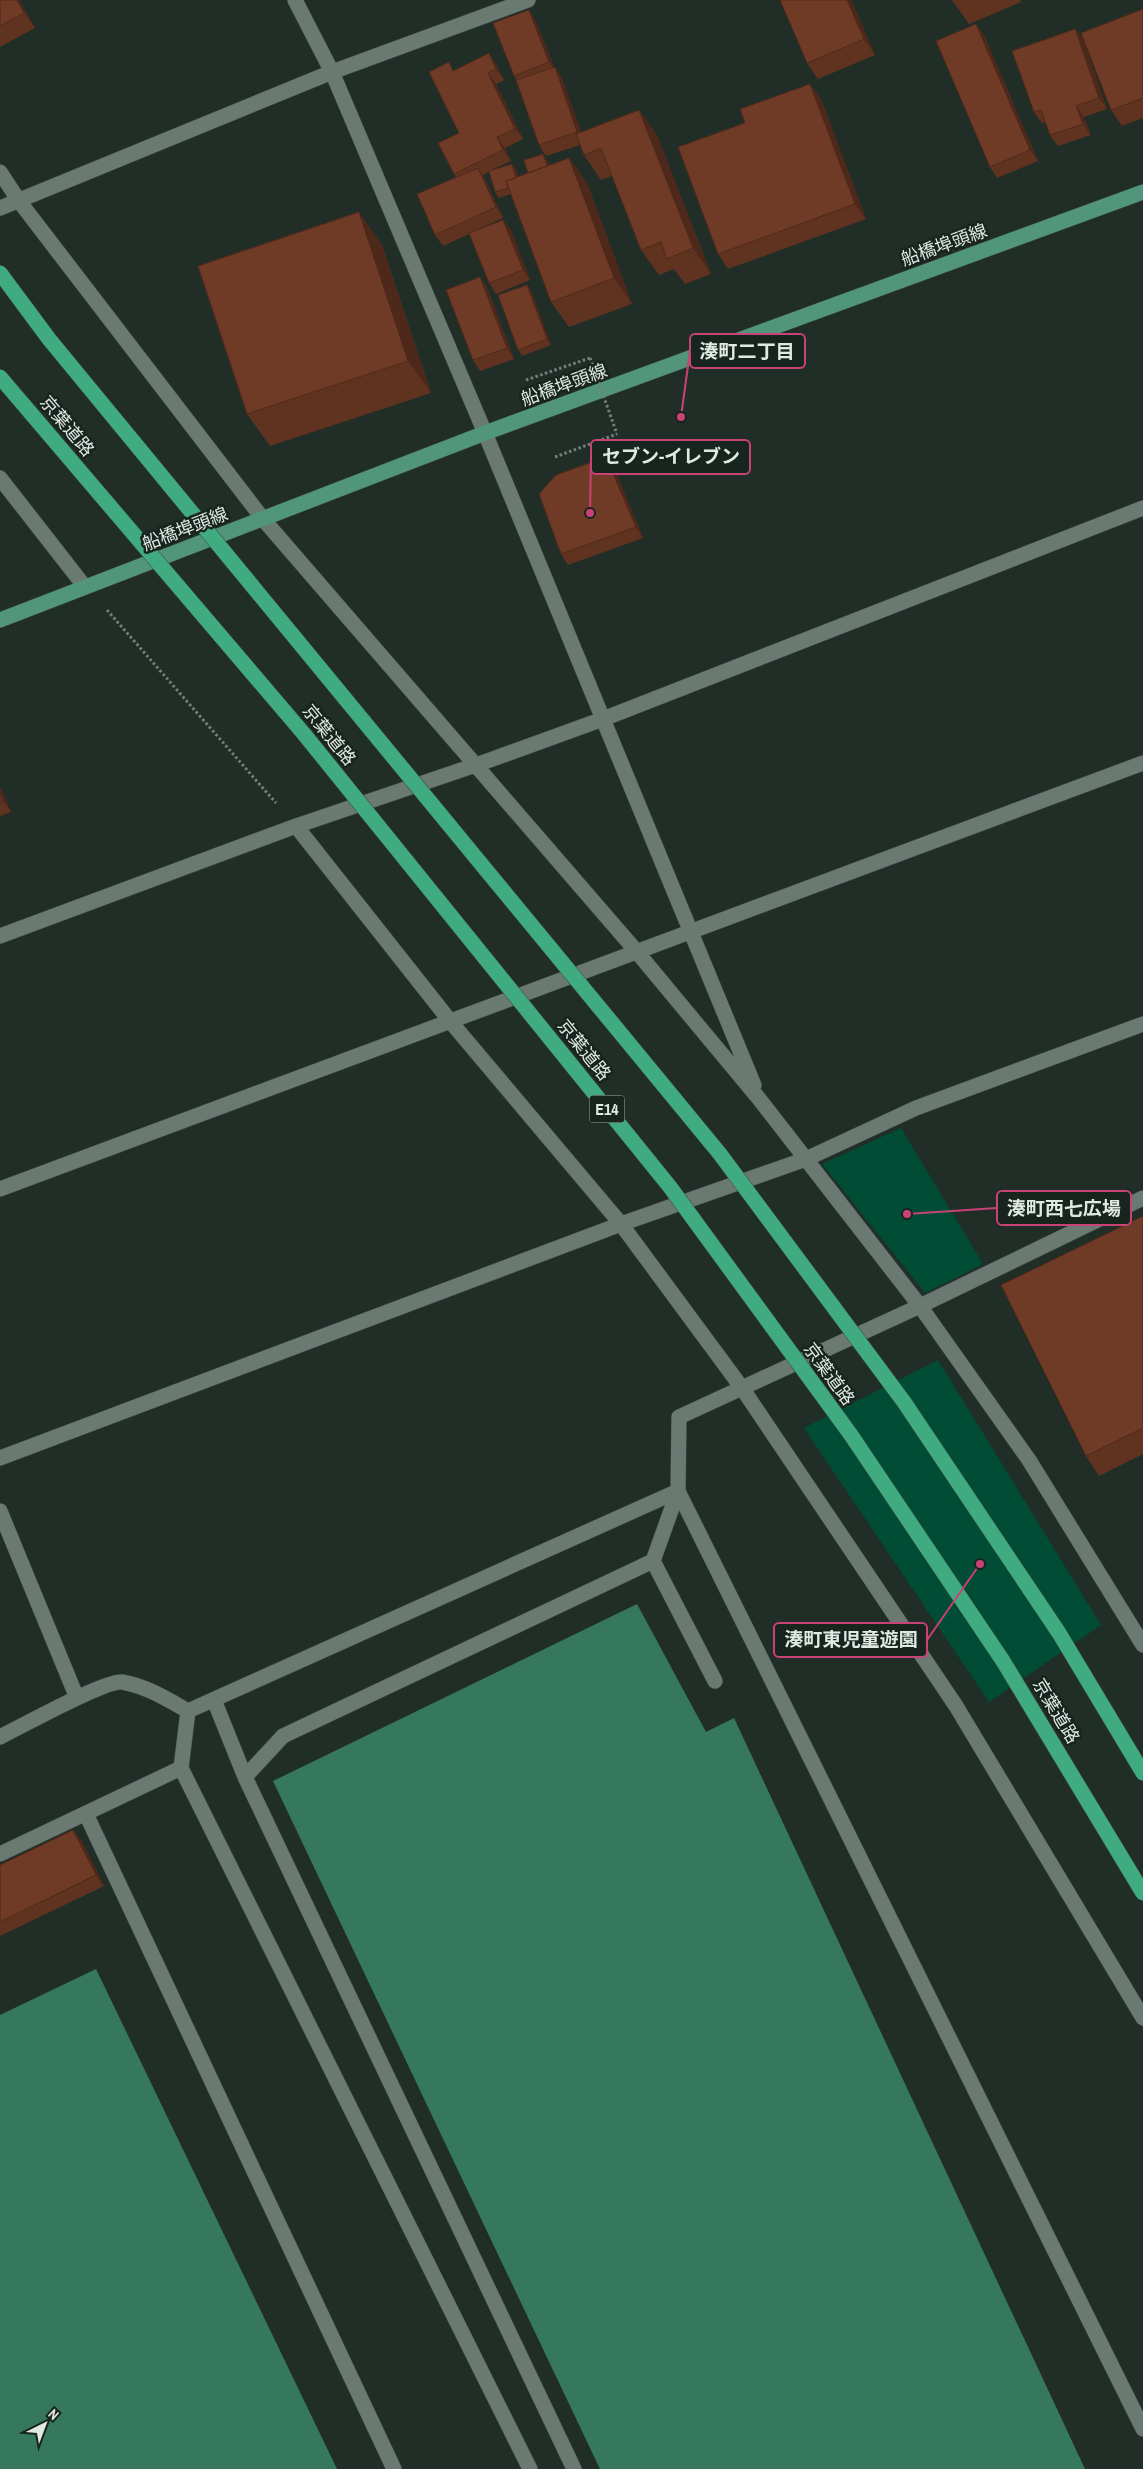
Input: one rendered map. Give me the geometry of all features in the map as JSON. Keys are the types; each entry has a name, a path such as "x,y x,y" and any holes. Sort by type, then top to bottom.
{"highway":[{"name":"京葉道路","path":"0,273 54,347 720,1154 904,1402 1060,1633 1143,1773"},
{"name":"京葉道路","path":"0,377 304,734 670,1187 851,1435 998,1653 1143,1893"}],"main road":[{"name":"船橋埠頭線","path":"0,620 485,434 1143,192"}],"street":[{"path":"295,0 332,72 485,434 760,1100"},
{"path":"0,208 332,72 528,0"},
{"path":"0,172 19,201 263,519 638,952 806,1159 920,1306 1029,1460 1143,1645"},
{"path":"0,478 85,587"},
{"path":"0,936 296,826 476,765 603,719 1143,508"},
{"path":"0,1189 1143,763"},
{"path":"296,826 450,1021 621,1224 742,1388 956,1706 1143,2018"},
{"path":"0,1458 621,1224 806,1159 916,1108 1143,1024"},
{"path":"245,1777 283,1736 653,1561 678,1491 679,1418 920,1306 1143,1198"},
{"path":"188,1711 678,1491"},
{"path":"678,1491 1143,2429"},
{"path":"0,1511 77,1698"},
{"path":"653,1561 715,1681"},
{"path":"0,1737 77,1698 120,1682 154,1692 188,1711"},
{"path":"214,1700 245,1777 574,2469"},
{"path":"188,1711 181,1768 530,2469"},
{"path":"0,1854 181,1768"},
{"path":"86,1814 394,2469"}],"path":[{"path":"526,380 590,358 616,434 555,456"},
{"path":"85,587 147,654 296,826"}],"shaded area":[{"path":"901,1128 983,1264 925,1293 822,1164"},
{"path":"938,1360 1101,1625 989,1702 804,1428"},
{"path":"637,1604 706,1732 734,1718 1085,2469 600,2469 273,1781"},
{"path":"96,1969 337,2469 0,2469 0,2015"}],"building":[{"path":"0,0 17,0 24,13 0,26"},
{"path":"780,0 847,0 864,39 807,63"},
{"path":"1143,9 1143,98 1111,110 1081,33"},
{"path":"529,10 549,62 514,76 493,23"},
{"path":"976,24 1030,150 990,167 936,41"},
{"path":"1075,29 1099,98 1076,106 1083,124 1050,135 1041,110 1034,112 1012,51"},
{"path":"489,53 496,69 488,73 515,129 497,137 503,150 454,174 438,143 459,133 429,72 449,62 453,71"},
{"path":"555,67 577,132 539,145 516,80"},
{"path":"810,84 855,204 718,254 678,147 745,123 740,109"},
{"path":"639,110 693,248 667,259 661,242 641,250 601,148 584,155 576,134"},
{"path":"543,154 547,166 528,173 524,160"},
{"path":"569,158 614,278 551,302 506,181"},
{"path":"512,164 516,178 506,181 508,188 495,192 489,171"},
{"path":"478,168 496,207 435,235 417,194"},
{"path":"359,212 408,361 247,414 198,266"},
{"path":"503,220 523,270 489,283 469,233"},
{"path":"480,277 507,348 473,360 446,290"},
{"path":"527,285 547,339 518,350 498,295"},
{"path":"606,457 636,527 561,554 539,494 556,475"},
{"path":"1143,1216 1143,1428 1086,1456 1001,1285"},
{"path":"73,1830 96,1875 0,1922 0,1865"}],"place":[{"name":"湊町二丁目","path":"681,417"},
{"name":"セブン-イレブン","path":"590,513"},
{"name":"湊町西七広場","path":"907,1214"},
{"name":"湊町東児童遊園","path":"980,1564"}]}
